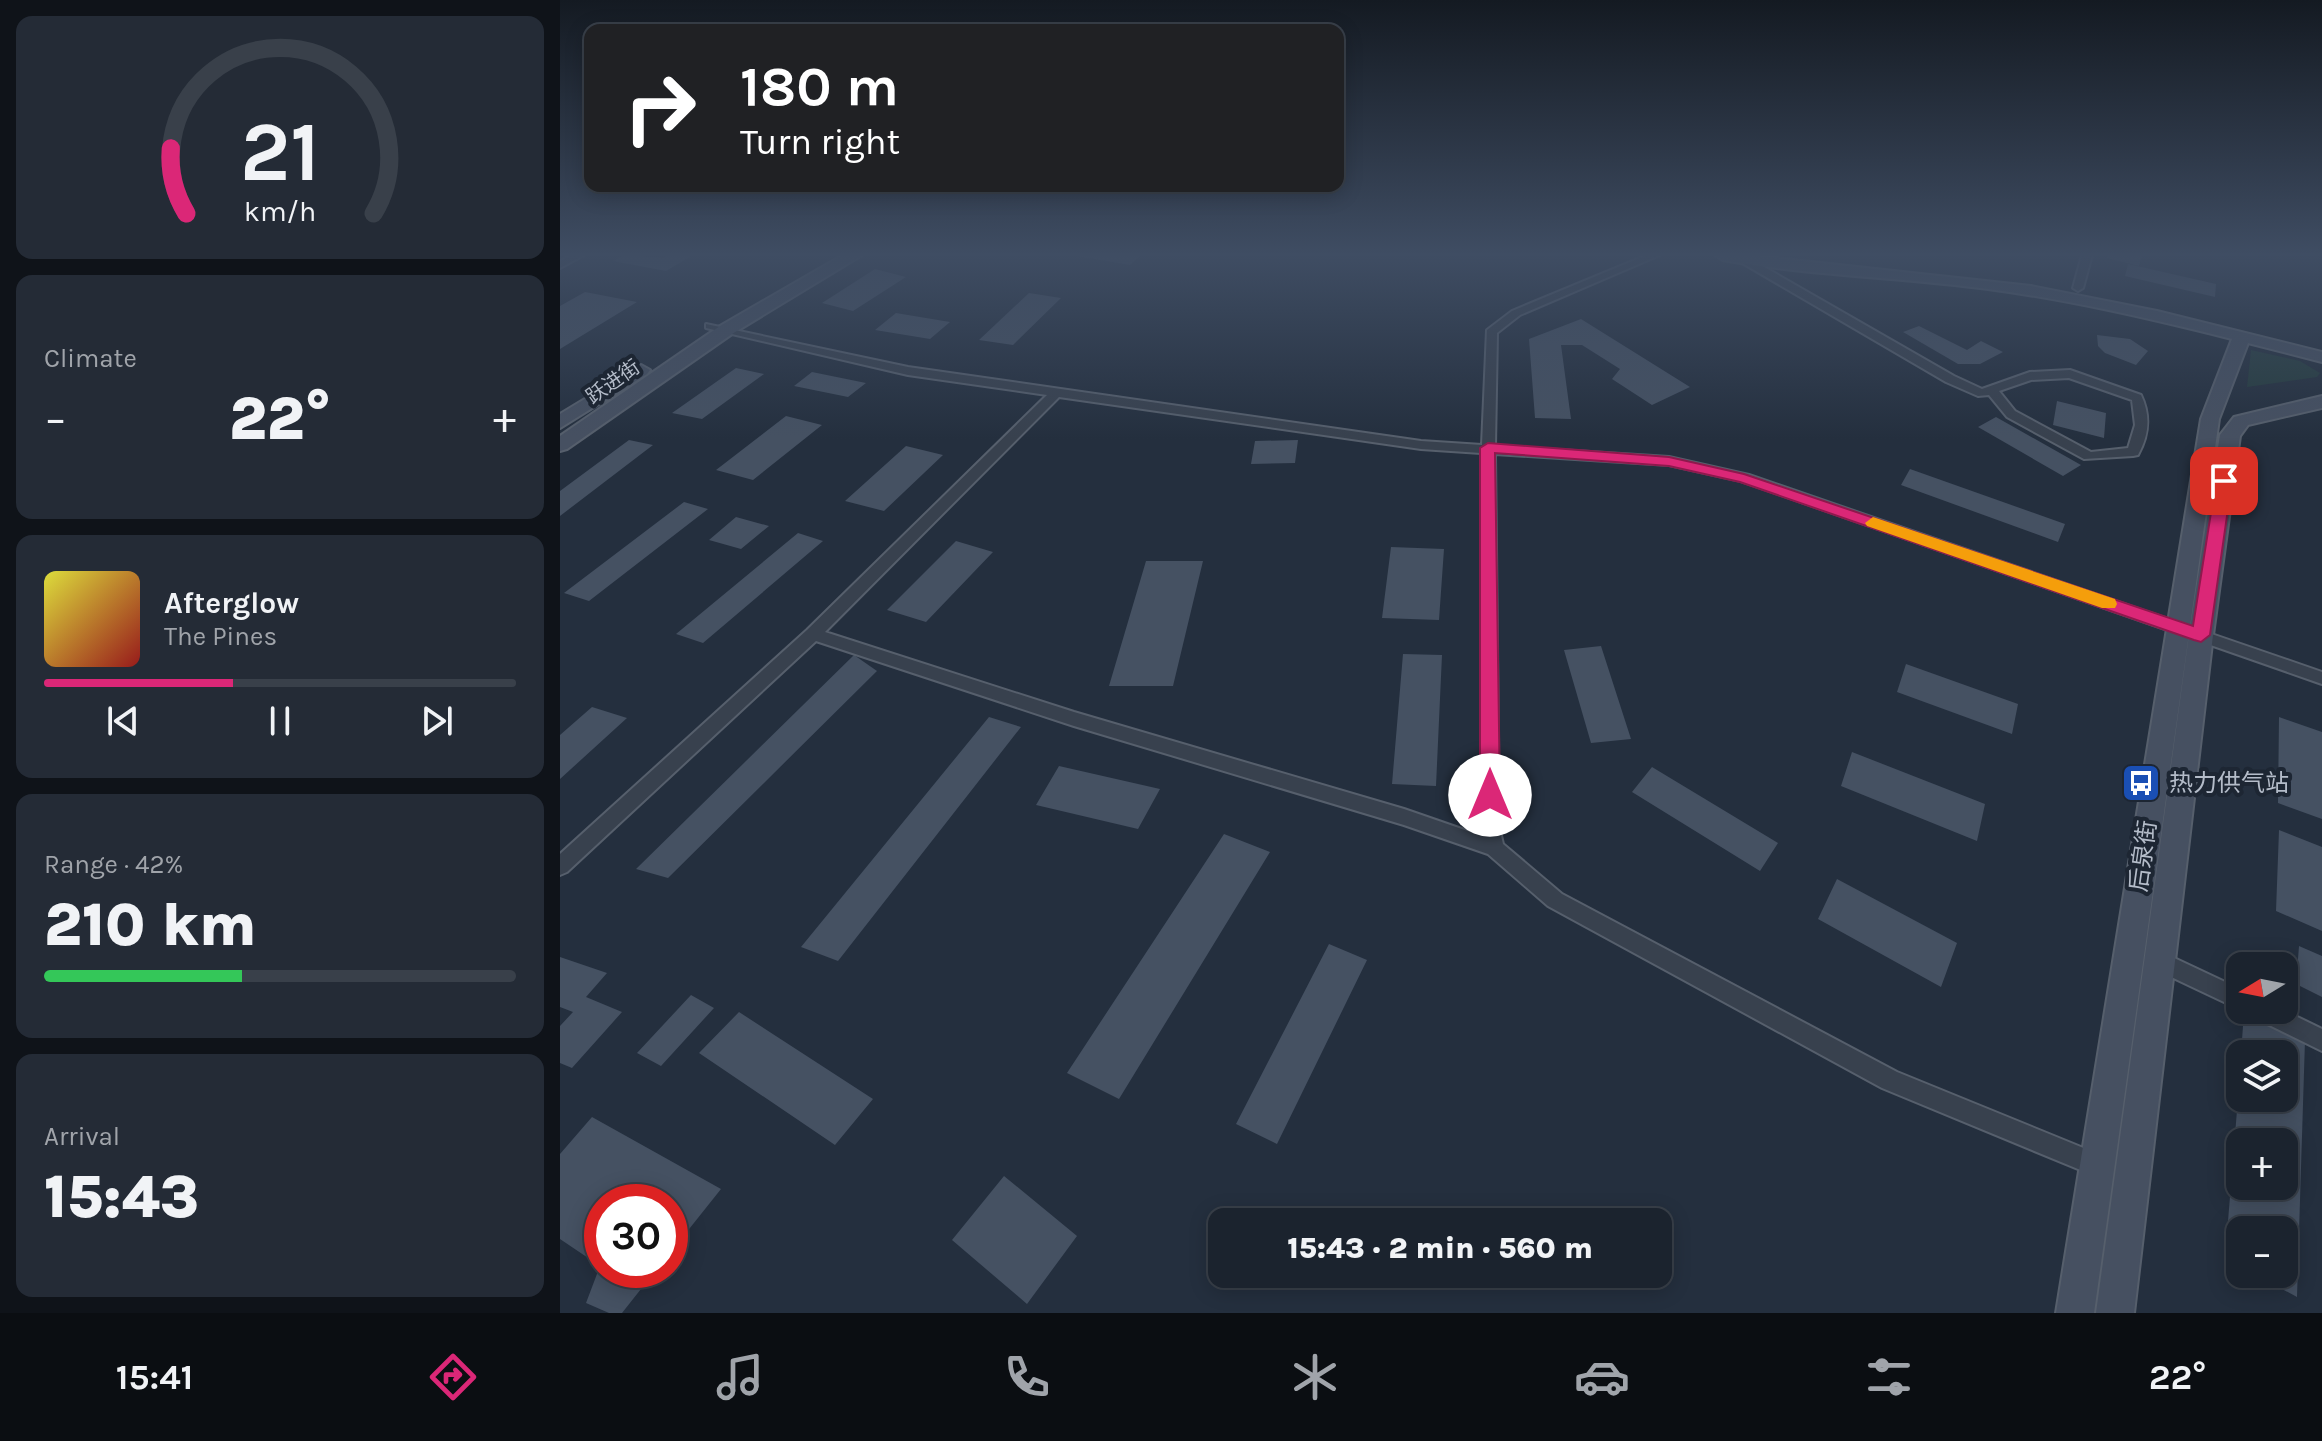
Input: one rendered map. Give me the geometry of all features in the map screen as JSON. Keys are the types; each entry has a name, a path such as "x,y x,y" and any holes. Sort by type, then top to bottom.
{"street":[{"name":"跃进街","path":"560,445 646,385 734,316"},
{"name":"跃进街","path":"560,422 627,379 740,316"},
{"path":"1494,848 1490,827 1488,448 1491,332 1512,316"},
{"path":"1842,316 1950,379 1982,393 2030,376 2070,374 2137,398 2143,413 2141,437 2133,452 2089,456 2011,414 1992,391"},
{"path":"2155,316 2321,354"},
{"path":"2182,316 2321,354"},
{"path":"718,328 908,371 1421,445 1669,461 1744,478 2322,678"},
{"name":"后泉街","path":"2115,1313 2159,962 2210,419 2242,336"},
{"path":"627,379 641,375 651,377 646,385"},
{"path":"2210,419 2228,407 2322,391"},
{"path":"560,866 813,634 1057,392"},
{"name":"后泉街","path":"2075,1313 2095,1164 2130,948 2189,631 2230,435 2241,421 2322,402"},
{"path":"813,634 1074,719 1404,817 1494,848 1555,900 1890,1080 2095,1164"},
{"path":"2130,948 2226,993"},
{"path":"2289,1024 2322,1040"}],"green space":[{"path":"2251,350 2300,361 2320,373 2317,377 2247,387"}],"building":[{"path":"560,316 614,316 560,349"},
{"path":"892,316 950,322 930,339 875,330"},
{"path":"1004,316 1042,316 1013,345 979,340"},
{"path":"1581,319 1690,387 1652,405 1612,379 1620,369 1582,345 1561,345 1571,419 1535,418 1529,339"},
{"path":"1919,326 1967,350 1981,341 2003,352 1980,364 1958,364 1903,332"},
{"path":"2097,335 2130,339 2148,351 2136,365 2105,353 2098,346"},
{"path":"736,368 764,374 702,419 672,413"},
{"path":"812,372 866,383 848,397 794,386"},
{"path":"2057,401 2106,413 2104,438 2053,425"},
{"path":"786,416 822,425 753,480 716,470"},
{"path":"1996,417 2081,465 2063,476 1978,427"},
{"path":"629,440 653,445 560,516 560,491"},
{"path":"1298,440 1295,463 1251,464 1255,441"},
{"path":"906,446 943,455 884,511 845,501"},
{"path":"1910,469 2065,524 2058,542 1901,485"},
{"path":"684,502 708,509 589,601 564,593"},
{"path":"736,517 769,526 741,549 709,540"},
{"path":"798,533 823,541 703,643 676,634"},
{"path":"956,541 993,552 926,622 887,610"},
{"path":"1391,547 1444,549 1439,620 1382,618"},
{"path":"1146,561 1203,561 1173,686 1109,686"},
{"path":"1601,646 1631,739 1591,743 1564,650"},
{"path":"1403,654 1442,655 1436,786 1392,784"},
{"path":"854,655 877,671 668,878 636,869"},
{"path":"1906,664 2018,704 2012,734 1897,692"},
{"path":"592,707 627,718 560,779 560,735"},
{"path":"989,717 1021,727 838,961 801,947"},
{"path":"2279,717 2322,732 2322,819 2278,803"},
{"path":"1852,752 1985,804 1977,841 1841,786"},
{"path":"1059,766 1160,789 1138,829 1036,805"},
{"path":"1652,767 1778,843 1760,871 1632,792"},
{"path":"2279,830 2322,847 2322,931 2276,911"},
{"path":"1224,834 1270,852 1119,1099 1067,1073"},
{"path":"1837,879 1957,943 1941,987 1818,919"},
{"path":"1329,944 1367,960 1277,1144 1236,1124"},
{"path":"2299,946 2322,956 2322,997 2298,985"},
{"path":"560,957 607,973 586,997 622,1012 572,1068 560,1063 560,1026 573,1012 560,1007"},
{"path":"691,995 714,1008 661,1066 637,1053"},
{"path":"739,1012 873,1099 835,1145 699,1053"},
{"path":"2243,1024 2270,1024 2305,1040 2298,1265 2298,1216 2228,1216 2230,1200 2298,1200 2298,1128 2236,1128 2237,1112 2298,1112 2298,1040 2242,1040"},
{"path":"592,1117 721,1189 688,1230 688,1184 584,1184 584,1255 560,1239 560,1154"},
{"path":"1004,1176 1077,1236 1027,1304 952,1240"},
{"path":"592,1288 642,1288 622,1313 609,1313 586,1303"},
{"path":"2280,1288 2297,1288 2297,1297"}],"slow traffic":[{"path":"1873,523 2109,604"}],"place":[{"name":"热力供气站","path":"2141,783"}],"route":[{"path":"1490,795 1488,448 1669,461 1744,478 2201,635 2224,481"}]}
